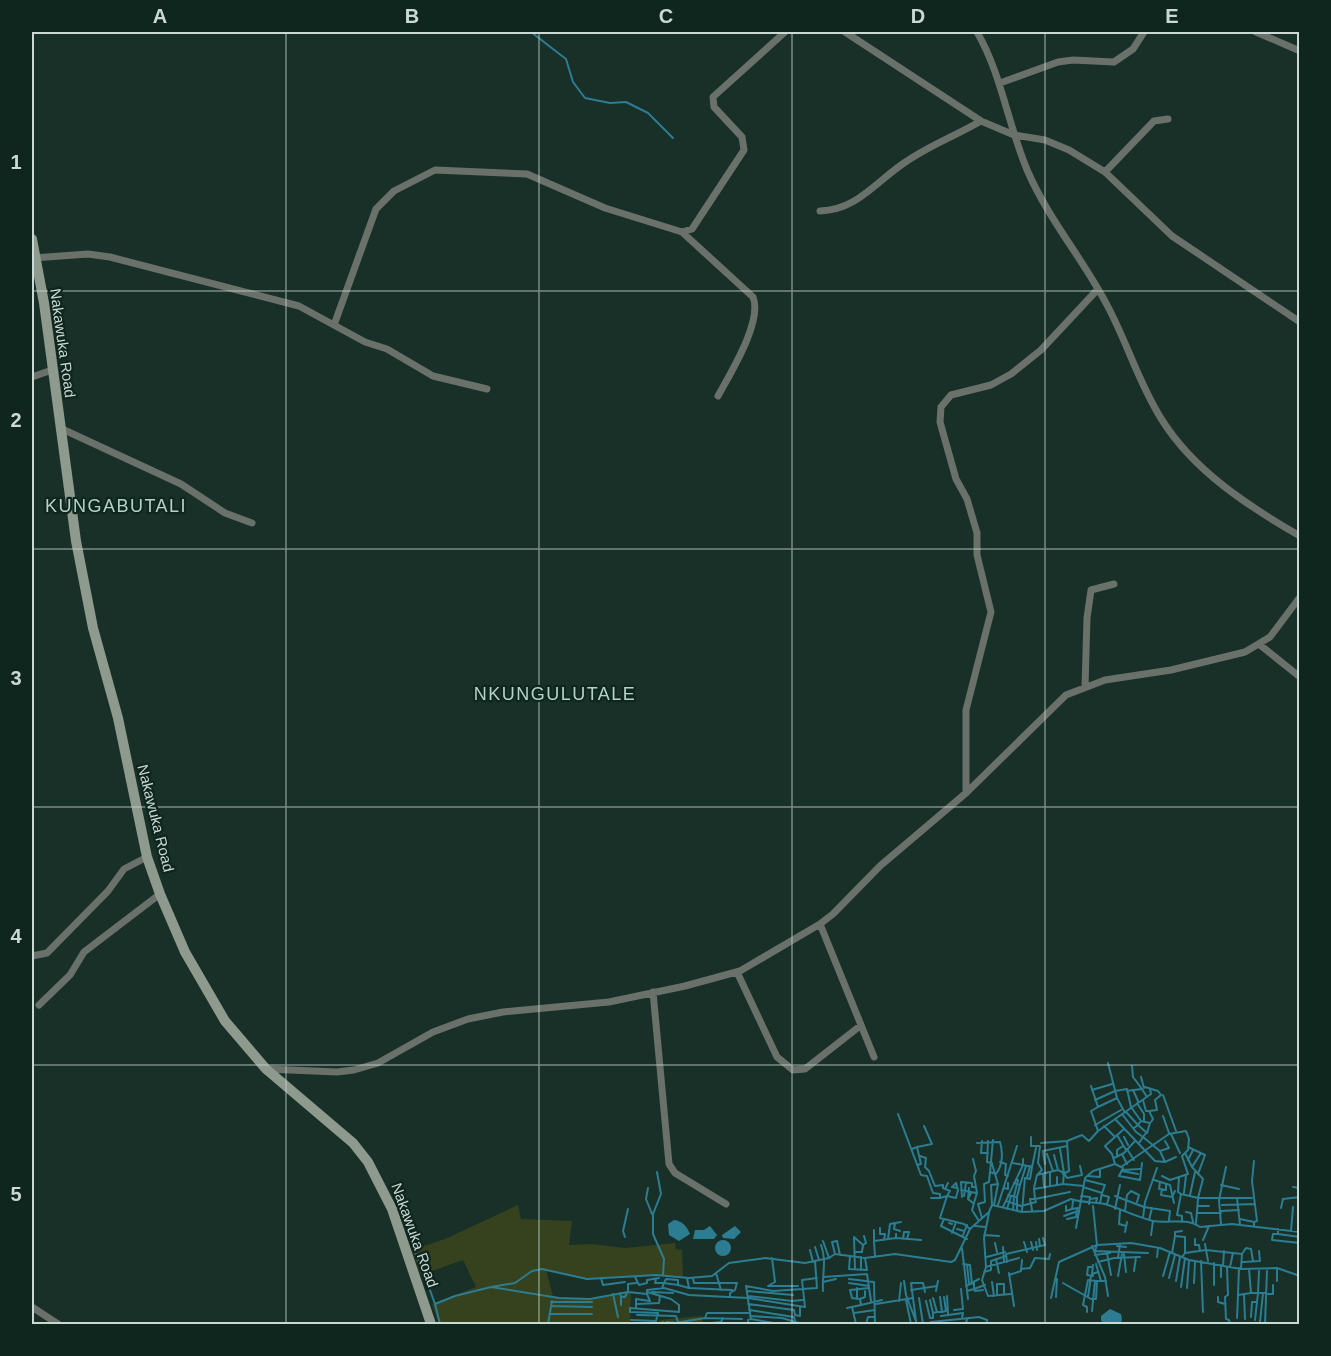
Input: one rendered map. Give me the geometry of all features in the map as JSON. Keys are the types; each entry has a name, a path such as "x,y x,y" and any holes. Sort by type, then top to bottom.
{"main road":[{"name":"Nakawuka Road","path":"32,239 33,258 44,303 76,541 93,628 118,718 147,857 160,894 198,979 225,1021 266,1069 346,1137 368,1162 392,1209 431,1324"}],"street":[{"path":"682,232 692,229 744,150 742,137 714,107 713,97 785,32"},
{"path":"846,32 981,121 1014,135 1045,140 1069,150 1105,172 1172,236 1299,321"},
{"path":"978,32 1000,83 1014,135 1044,203 1098,289 1161,418 1184,449 1222,484 1299,536"},
{"path":"1000,83 1058,62 1114,62 1132,49 1144,32"},
{"path":"1256,32 1299,51"},
{"path":"1105,172 1154,121 1168,119"},
{"path":"820,211 833,211 859,201 908,159 981,121"},
{"path":"334,325 376,209 394,191 435,170 527,174 605,208 682,232 753,297 757,307 752,325 718,396"},
{"path":"33,258 88,254 146,264 299,306 365,342 387,349 433,376 487,389"},
{"path":"966,793 966,710 991,612 977,555 977,533 967,499 956,479 940,422 941,407 951,394 991,385 1011,374 1041,350 1098,289"},
{"path":"32,377 52,370"},
{"path":"60,428 173,480 225,513 252,523"},
{"path":"1085,687 1086,618 1091,590 1114,584"},
{"path":"266,1069 336,1072 354,1070 378,1064 432,1032 468,1019 503,1012 609,1002 737,972 820,924 880,866 966,793 1056,701 1105,680 1225,658 1260,645 1270,636 1299,597"},
{"path":"1260,645 1299,677"},
{"path":"32,956 47,953 108,891 124,869 147,857"},
{"path":"39,1005 70,975 84,952 160,894"},
{"path":"820,924 829,941 860,1026 874,1057"},
{"path":"737,972 777,1057 793,1070 805,1069 860,1026"},
{"path":"653,992 669,1164 675,1173 726,1204"},
{"path":"32,1307 58,1324"}],"green space":[{"path":"518,1205 521,1219 572,1221 569,1245 592,1244 625,1248 675,1243 676,1249 682,1250 683,1277 656,1275 587,1279 546,1269 553,1297 590,1299 631,1292 630,1324 439,1324 432,1304 476,1287 463,1260 421,1275 412,1250 445,1239"},
{"path":"702,1316 703,1324 659,1324 659,1320"}],"water":[{"path":"674,1220 684,1225 690,1234 679,1241 669,1235 668,1224"},
{"path":"710,1226 717,1235 714,1239 693,1239 695,1230 704,1230"},
{"path":"735,1226 741,1232 734,1239 723,1238 722,1235"},
{"path":"723,1240 729,1242 731,1248 729,1254 723,1256 717,1254 715,1248 717,1242"},
{"path":"1110,1309 1121,1314 1120,1324 1106,1324 1101,1321 1101,1316"}],"waterway":[{"path":"531,32 566,59 573,82 585,98 610,103 626,102 648,113 673,138"},
{"path":"1108,1063 1117,1098 1124,1111"},
{"path":"1132,1066 1133,1077 1142,1089"},
{"path":"1141,1077 1144,1088"},
{"path":"1092,1090 1112,1084"},
{"path":"1091,1086 1098,1107 1091,1111 1098,1131"},
{"path":"1145,1087 1158,1091 1161,1095 1155,1100 1157,1110 1149,1111"},
{"path":"1095,1100 1115,1091 1127,1089 1131,1107 1141,1121 1138,1125 1147,1133 1150,1123 1141,1121"},
{"path":"1134,1090 1142,1089 1147,1097"},
{"path":"1067,1141 1082,1135 1089,1141 1098,1131 1151,1094 1150,1089"},
{"path":"1127,1091 1133,1090 1138,1101"},
{"path":"1163,1095 1176,1131"},
{"path":"1098,1107 1117,1098"},
{"path":"1143,1100 1146,1111"},
{"path":"1137,1103 1144,1114 1144,1121"},
{"path":"1095,1125 1121,1110"},
{"path":"1146,1111 1149,1111 1153,1119 1151,1122"},
{"path":"1126,1112 1138,1125 1134,1128"},
{"path":"898,1114 921,1175 927,1176 933,1193 940,1194 940,1198 947,1196 940,1218 944,1219 941,1226 967,1239"},
{"path":"1122,1114 1143,1137 1139,1143"},
{"path":"1163,1116 1169,1133"},
{"path":"1115,1119 1155,1161 1165,1162 1176,1157"},
{"path":"917,1147 932,1144 924,1126"},
{"path":"1104,1126 1115,1137 1124,1129"},
{"path":"1115,1164 1121,1167 1169,1134 1186,1131 1189,1139 1188,1150 1182,1156 1188,1174 1170,1180 1162,1176"},
{"path":"1146,1133 1143,1137 1160,1151 1169,1148 1165,1141"},
{"path":"1171,1134 1180,1153"},
{"path":"1117,1135 1126,1150"},
{"path":"1031,1137 1031,1146 1040,1146 1038,1163 1042,1170 1037,1175"},
{"path":"1076,1228 1085,1178 1093,1171 1115,1164 1112,1154 1105,1146 1115,1137"},
{"path":"1124,1137 1128,1145"},
{"path":"977,1143 1000,1142 1002,1158 996,1174 990,1172 993,1140"},
{"path":"982,1141 981,1153 988,1153"},
{"path":"988,1141 987,1162 992,1163"},
{"path":"1041,1143 1067,1141 1069,1171 1063,1174"},
{"path":"1114,1158 1124,1153 1135,1141"},
{"path":"998,1205 1017,1146"},
{"path":"1045,1164 1043,1151 1067,1146"},
{"path":"1117,1155 1117,1150 1123,1146"},
{"path":"912,1149 917,1147 921,1164 917,1165"},
{"path":"1188,1147 1205,1155 1198,1174"},
{"path":"1003,1207 1023,1165 1032,1167 1036,1148"},
{"path":"1034,1188 1037,1175 1058,1170 1064,1173 1060,1149"},
{"path":"1127,1149 1134,1160"},
{"path":"1188,1160 1193,1150"},
{"path":"1160,1151 1165,1162"},
{"path":"1185,1153 1192,1167 1201,1153"},
{"path":"1047,1154 1053,1171"},
{"path":"1122,1154 1127,1164"},
{"path":"1054,1155 1058,1170"},
{"path":"920,1156 926,1158 925,1167 935,1186 943,1185 943,1188 950,1191 947,1196 956,1198 958,1190 956,1183"},
{"path":"973,1159 977,1193 972,1210 979,1221"},
{"path":"1013,1163 1023,1165 1023,1159"},
{"path":"1254,1161 1252,1181 1257,1221 1254,1222 1254,1227"},
{"path":"1000,1162 1006,1164 1005,1175 1008,1176"},
{"path":"1123,1168 1119,1176 1140,1180 1142,1163"},
{"path":"992,1164 998,1184 994,1205"},
{"path":"1014,1183 1020,1185 1026,1166"},
{"path":"1027,1178 1030,1166"},
{"path":"1032,1210 1030,1199 1035,1199 1034,1189 1063,1184 1064,1173 1067,1178 1082,1175 1080,1166"},
{"path":"1025,1178 1030,1179 1032,1167"},
{"path":"1182,1222 1182,1216 1177,1215 1181,1194 1198,1198 1203,1179 1192,1167"},
{"path":"1221,1224 1219,1200 1226,1167"},
{"path":"1143,1218 1145,1202 1157,1168"},
{"path":"1088,1176 1100,1177 1100,1169"},
{"path":"1123,1170 1140,1169"},
{"path":"1122,1171 1138,1174"},
{"path":"657,1172 661,1194 653,1214 653,1234 664,1259 663,1275"},
{"path":"982,1218 978,1204 985,1202 984,1184 989,1182 990,1172"},
{"path":"1050,1172 1050,1186"},
{"path":"1190,1195 1195,1172"},
{"path":"1043,1174 1044,1187"},
{"path":"1184,1193 1186,1175"},
{"path":"1057,1177 1057,1185"},
{"path":"1022,1211 1025,1178"},
{"path":"1179,1178 1178,1192 1181,1194"},
{"path":"1014,1196 1018,1180 1016,1180"},
{"path":"1085,1180 1105,1185 1102,1193"},
{"path":"1154,1180 1170,1185 1174,1203"},
{"path":"962,1197 961,1182 972,1183 972,1187 975,1187"},
{"path":"1160,1182 1159,1189 1166,1190 1166,1184"},
{"path":"945,1189 948,1183"},
{"path":"956,1183 952,1187 957,1188"},
{"path":"964,1196 966,1183"},
{"path":"1004,1188 1008,1189 1008,1183"},
{"path":"992,1205 991,1185 998,1184"},
{"path":"1063,1184 1084,1186"},
{"path":"1008,1195 1017,1197 1020,1185"},
{"path":"1115,1209 1120,1185"},
{"path":"1221,1185 1239,1189"},
{"path":"1083,1187 1102,1193 1100,1203"},
{"path":"1293,1187 1300,1188"},
{"path":"648,1188 646,1199 652,1214"},
{"path":"968,1199 969,1188"},
{"path":"1162,1189 1161,1195 1172,1197 1175,1191"},
{"path":"961,1190 976,1193"},
{"path":"1125,1211 1127,1195 1131,1191 1139,1195 1137,1202"},
{"path":"1006,1201 1021,1206 1036,1202 1035,1199 1070,1192"},
{"path":"971,1193 968,1199 973,1203"},
{"path":"1102,1195 1109,1197 1107,1204"},
{"path":"1007,1209 1011,1196"},
{"path":"1013,1210 1014,1196"},
{"path":"1081,1196 1090,1197 1089,1204"},
{"path":"1115,1196 1144,1207 1170,1211 1169,1220"},
{"path":"1017,1197 1017,1211"},
{"path":"1281,1208 1283,1199 1300,1197"},
{"path":"931,1198 940,1198"},
{"path":"1090,1199 1097,1198 1096,1203"},
{"path":"1198,1198 1252,1198"},
{"path":"1237,1198 1240,1225"},
{"path":"491,1287 515,1283 532,1271 542,1269 587,1279 656,1275 689,1278 712,1276 729,1263 765,1258 805,1263 829,1258 835,1254 865,1258 895,1254 951,1262 955,1260 970,1229 989,1212 992,1205 1022,1212 1044,1211 1071,1199 1105,1204 1141,1218 1159,1222 1183,1221 1200,1227 1232,1224 1300,1232"},
{"path":"1196,1223 1198,1199"},
{"path":"1073,1201 1072,1209 1078,1208"},
{"path":"1222,1205 1255,1204"},
{"path":"1066,1206 1066,1211 1072,1209"},
{"path":"1051,1298 1059,1262 1097,1245 1093,1206"},
{"path":"1198,1206 1209,1206"},
{"path":"1291,1231 1293,1207"},
{"path":"1149,1220 1152,1208"},
{"path":"625,1237 623,1231 628,1209"},
{"path":"1067,1219 1076,1217 1077,1210"},
{"path":"1221,1211 1239,1210"},
{"path":"1120,1211 1119,1224 1126,1226"},
{"path":"1064,1216 1075,1212"},
{"path":"1186,1212 1191,1213 1193,1222"},
{"path":"989,1213 984,1238 986,1267 982,1280 988,1296 1011,1294"},
{"path":"1198,1213 1221,1213"},
{"path":"944,1219 964,1224 970,1229"},
{"path":"1240,1219 1254,1222"},
{"path":"1151,1235 1153,1221"},
{"path":"888,1239 890,1224 901,1222"},
{"path":"952,1233 956,1222"},
{"path":"1125,1232 1127,1222"},
{"path":"895,1223 894,1229 900,1231"},
{"path":"963,1235 967,1225"},
{"path":"975,1226 986,1227"},
{"path":"1203,1240 1209,1226"},
{"path":"880,1228 880,1234 885,1234 884,1240"},
{"path":"957,1229 964,1231"},
{"path":"1278,1229 1278,1234 1300,1237"},
{"path":"874,1230 874,1241"},
{"path":"1182,1231 1175,1232 1175,1236 1185,1237 1185,1253"},
{"path":"903,1239 904,1232 909,1232 907,1239"},
{"path":"896,1234 896,1238 921,1240"},
{"path":"1278,1234 1273,1234 1272,1240 1300,1243"},
{"path":"984,1235 999,1236"},
{"path":"856,1252 862,1252 863,1245 866,1243 864,1236"},
{"path":"1172,1253 1175,1236"},
{"path":"855,1269 854,1237 863,1245"},
{"path":"875,1257 874,1241 896,1238"},
{"path":"1007,1262 1006,1254 1045,1245 1043,1238"},
{"path":"1039,1239 1040,1246"},
{"path":"1195,1239 1195,1245 1199,1245 1200,1251"},
{"path":"823,1241 829,1258"},
{"path":"835,1254 832,1242 837,1241 840,1255"},
{"path":"1024,1242 1027,1252"},
{"path":"1031,1242 1033,1250"},
{"path":"1036,1242 1037,1250"},
{"path":"415,1243 416,1254 424,1273"},
{"path":"995,1243 997,1252"},
{"path":"1148,1253 1095,1251 1097,1245 1131,1243 1160,1248 1189,1260 1241,1269 1277,1268 1300,1276"},
{"path":"1118,1258 1120,1244"},
{"path":"1205,1244 1208,1261"},
{"path":"821,1245 824,1262 823,1291"},
{"path":"1092,1246 1105,1277 1108,1296"},
{"path":"1117,1246 1126,1247"},
{"path":"815,1247 819,1260"},
{"path":"1003,1247 1004,1262"},
{"path":"962,1248 968,1299"},
{"path":"1157,1257 1158,1248"},
{"path":"1182,1257 1185,1253 1206,1250 1242,1254 1246,1248 1251,1249 1253,1261"},
{"path":"810,1250 813,1262"},
{"path":"1223,1266 1224,1251"},
{"path":"1243,1262 1260,1261 1259,1251"},
{"path":"987,1257 1005,1252"},
{"path":"1163,1276 1170,1252"},
{"path":"1107,1253 1111,1275"},
{"path":"1095,1255 1110,1253"},
{"path":"1230,1267 1233,1253"},
{"path":"1021,1269 1030,1268 1035,1258 1049,1259 1050,1254"},
{"path":"1118,1276 1122,1254"},
{"path":"1124,1254 1126,1272"},
{"path":"1241,1268 1242,1254"},
{"path":"1169,1278 1175,1255"},
{"path":"850,1256 849,1269 867,1270 865,1258"},
{"path":"984,1272 991,1270 991,1261 1006,1256"},
{"path":"861,1257 861,1270"},
{"path":"1134,1271 1136,1257"},
{"path":"1098,1262 1114,1258 1140,1257"},
{"path":"1176,1281 1180,1257"},
{"path":"772,1258 775,1282 768,1286 798,1286"},
{"path":"986,1267 1019,1258"},
{"path":"1181,1287 1185,1258"},
{"path":"996,1259 999,1273"},
{"path":"1009,1275 1021,1271 1022,1260"},
{"path":"748,1324 748,1320 751,1319 746,1286 773,1291 817,1288 815,1261"},
{"path":"1187,1288 1189,1261"},
{"path":"1201,1261 1203,1312"},
{"path":"1194,1283 1195,1262"},
{"path":"1214,1263 1214,1285"},
{"path":"963,1264 970,1265 972,1284"},
{"path":"1096,1264 1101,1281"},
{"path":"967,1265 969,1283"},
{"path":"1093,1265 1092,1274 1098,1272"},
{"path":"1221,1265 1221,1277"},
{"path":"1092,1274 1093,1276 1087,1275 1088,1267 1093,1267"},
{"path":"1227,1267 1226,1319 1230,1324"},
{"path":"1239,1268 1238,1295 1251,1293"},
{"path":"1249,1269 1251,1293 1258,1293 1255,1320"},
{"path":"1277,1269 1277,1281"},
{"path":"1259,1271 1258,1293 1266,1293"},
{"path":"1265,1324 1267,1271"},
{"path":"716,1273 721,1290"},
{"path":"1009,1273 1014,1306"},
{"path":"867,1274 871,1301"},
{"path":"823,1277 867,1274"},
{"path":"1088,1297 1091,1276"},
{"path":"635,1277 639,1285 647,1283 647,1280 659,1278"},
{"path":"601,1278 603,1285 625,1282"},
{"path":"687,1278 689,1288 732,1290"},
{"path":"693,1278 694,1283 737,1283 730,1296"},
{"path":"426,1279 435,1304 455,1296 491,1287 559,1298 590,1299 628,1292 647,1294 647,1290 664,1288 689,1295 748,1298 805,1307 802,1280 817,1278"},
{"path":"656,1279 655,1283 664,1283 666,1279 678,1280 678,1285 689,1288"},
{"path":"823,1282 836,1279"},
{"path":"849,1279 874,1282 875,1324"},
{"path":"966,1286 979,1279"},
{"path":"1056,1297 1057,1279"},
{"path":"1087,1312 1087,1307 1083,1305 1088,1280 1097,1281"},
{"path":"904,1281 906,1295 917,1324"},
{"path":"936,1291 938,1281"},
{"path":"1092,1311 1095,1281"},
{"path":"1063,1283 1091,1299 1096,1299 1097,1281 1106,1281"},
{"path":"967,1291 974,1289 974,1282"},
{"path":"992,1282 994,1296"},
{"path":"628,1292 628,1284 636,1283"},
{"path":"662,1288 664,1283 678,1285"},
{"path":"849,1283 869,1286"},
{"path":"899,1301 901,1283"},
{"path":"876,1304 913,1298 911,1283 923,1283 925,1292"},
{"path":"997,1294 997,1284 1004,1284 1004,1295"},
{"path":"974,1289 985,1285"},
{"path":"1268,1294 1273,1294 1273,1285"},
{"path":"911,1290 937,1286"},
{"path":"857,1288 857,1299"},
{"path":"869,1288 850,1290 852,1298 860,1299 861,1305 882,1300"},
{"path":"954,1310 963,1309 961,1289"},
{"path":"974,1289 975,1291 983,1290"},
{"path":"748,1291 793,1295"},
{"path":"860,1299 865,1297 865,1291"},
{"path":"630,1308 679,1312 679,1305 671,1299 647,1292"},
{"path":"652,1292 673,1293"},
{"path":"620,1293 621,1297 625,1297 627,1293"},
{"path":"1260,1322 1263,1293"},
{"path":"613,1294 618,1317"},
{"path":"636,1308 636,1299 650,1301 647,1294"},
{"path":"1244,1294 1245,1319"},
{"path":"1237,1318 1238,1295"},
{"path":"637,1304 659,1303 660,1296"},
{"path":"748,1296 803,1300"},
{"path":"947,1296 948,1314"},
{"path":"621,1297 621,1305"},
{"path":"940,1297 942,1312 946,1311"},
{"path":"944,1297 946,1311"},
{"path":"1218,1297 1218,1302 1225,1304"},
{"path":"913,1298 916,1321"},
{"path":"919,1298 923,1324"},
{"path":"933,1298 937,1312 942,1312"},
{"path":"906,1300 911,1324"},
{"path":"930,1300 933,1313 937,1312"},
{"path":"548,1324 552,1301"},
{"path":"926,1301 930,1318 933,1318 933,1313"},
{"path":"551,1302 592,1302"},
{"path":"1251,1317 1252,1302 1257,1302"},
{"path":"435,1304 440,1324"},
{"path":"748,1304 794,1310 795,1315 800,1316 800,1307"},
{"path":"847,1308 861,1305"},
{"path":"551,1306 592,1307"},
{"path":"852,1307 856,1324"},
{"path":"630,1309 630,1312 658,1313 656,1321 631,1320"},
{"path":"749,1310 794,1317 795,1321"},
{"path":"854,1313 875,1310"},
{"path":"705,1318 707,1313 749,1313"},
{"path":"941,1316 963,1313 962,1318"},
{"path":"550,1314 592,1314"},
{"path":"637,1315 676,1316 678,1322 705,1318 742,1319"},
{"path":"750,1316 782,1318 799,1323"},
{"path":"866,1324 868,1317 875,1317"},
{"path":"928,1324 979,1317 987,1320 987,1324"},
{"path":"703,1324 721,1322 723,1318"},
{"path":"965,1324 968,1318"},
{"path":"751,1319 779,1324"}],"district":[{"name":"KUNGABUTALI","path":"116,506"},
{"name":"NKUNGULUTALE","path":"555,694"}]}
